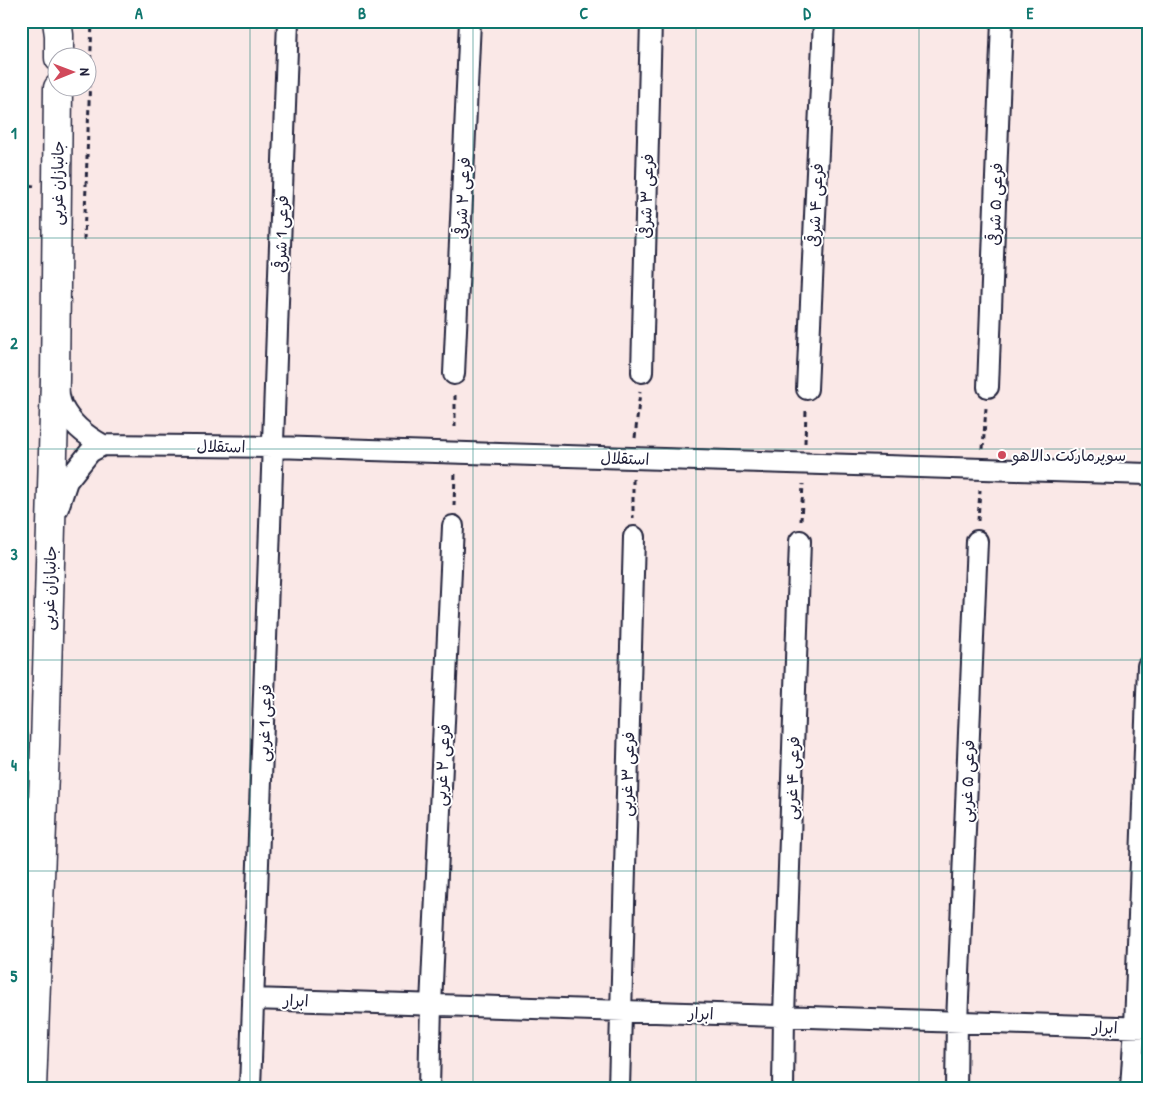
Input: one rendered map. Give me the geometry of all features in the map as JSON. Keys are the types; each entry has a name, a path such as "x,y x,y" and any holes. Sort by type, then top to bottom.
{"main road":[{"path":"57,21 59,48"},
{"name":"جانبازان غربی","path":"32,1088 45,747 55,379 58,98"}],"street":[{"name":"فرعی 1 شرقی","path":"274,447 288,21"},
{"name":"فرعی ۲ شرقی","path":"454,374 470,21"},
{"name":"فرعی ۳ شرقی","path":"642,372 651,21"},
{"name":"فرعی ۴ شرقی","path":"807,389 824,21"},
{"name":"فرعی ۵ شرقی","path":"988,387 1002,21"},
{"path":"55,379 62,405 71,420 89,438 103,445"},
{"name":"استقلال","path":"103,445 274,447 1148,474"},
{"path":"50,536 67,481 90,452 103,445"},
{"name":"فرعی 1 غربی","path":"250,1088 274,447"},
{"name":"فرعی ۲ غربی","path":"431,1005 453,526"},
{"name":"فرعی ۳ غربی","path":"620,1011 634,537"},
{"name":"فرعی ۴ غربی","path":"784,1016 800,541"},
{"name":"فرعی ۵ غربی","path":"957,1022 977,541"},
{"path":"1131,1088 1142,1028 1148,666"},
{"name":"ابرار","path":"254,999 1142,1028"},
{"path":"429,1088 431,1005"},
{"path":"619,1088 620,1011"},
{"path":"783,1088 784,1016"},
{"path":"956,1088 957,1022"}],"path":[{"path":"634,537 633,458 642,372"},
{"path":"453,526 456,453 454,374"},
{"path":"977,541 988,387"},
{"path":"800,541 807,389"}],"place":[{"name":"سوپرمارکت دالاهو","path":"1002,455"}]}
